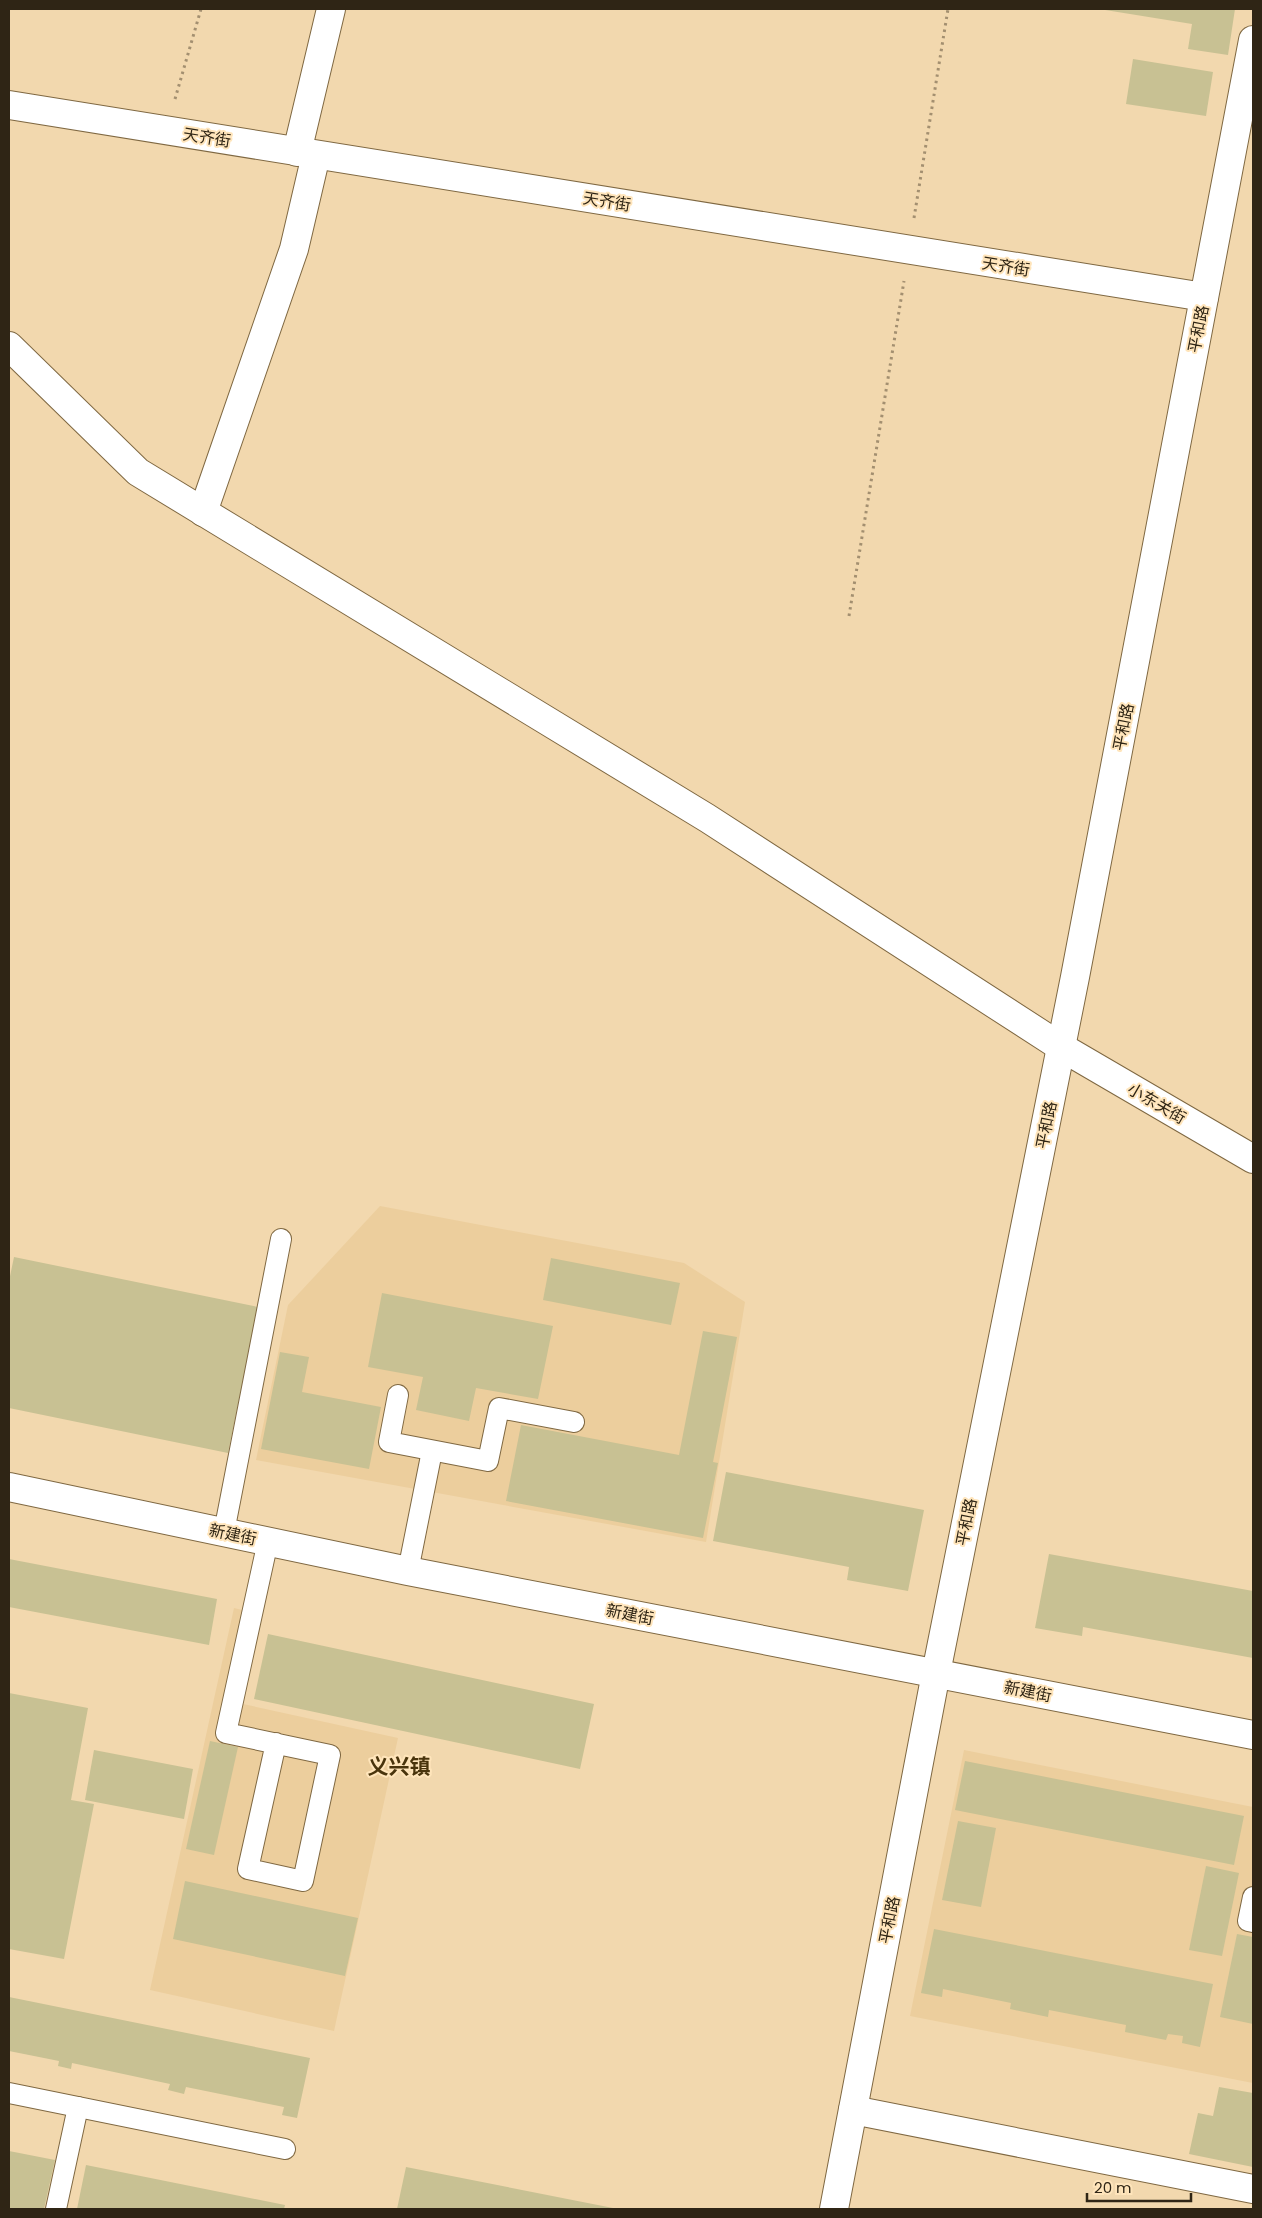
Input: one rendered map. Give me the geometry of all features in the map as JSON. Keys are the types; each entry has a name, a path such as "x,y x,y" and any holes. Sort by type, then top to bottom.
{"street":[{"path":"202,512 294,249 306,153 331,9"},
{"name":"平和路","path":"834,2209 936,1673 1061,1047 1253,40"},
{"name":"天齐街","path":"9,105 1204,297"},
{"name":"小东关街","path":"9,346 138,472 707,818 1061,1047 1253,1159"},
{"name":"新建街","path":"9,1487 408,1571 1253,1735"},
{"path":"853,2110 1253,2189"}],"lane":[{"path":"224,1532 280,1239"},
{"path":"398,1396 389,1442 488,1461 499,1408 574,1422"},
{"path":"408,1571 432,1450"},
{"path":"268,1542 226,1732 276,1743 330,1755 303,1881 248,1869 276,1743"},
{"path":"1253,1897 1248,1921 1253,1922"},
{"path":"9,2093 285,2149"},
{"path":"56,2209 78,2107"}],"path":[{"path":"166,130 202,9"},
{"path":"849,616 948,9"}],"shaded area":[{"path":"380,1206 684,1263 745,1302 706,1542 256,1460 288,1305"},
{"path":"234,1608 262,1615 243,1704 398,1738 334,2031 150,1990"},
{"path":"964,1750 1253,1807 1253,2083 910,2016"}],"building":[{"path":"1099,9 1235,9 1228,55 1188,49 1192,24"},
{"path":"1133,59 1213,72 1206,116 1126,104"},
{"path":"14,1257 258,1307 228,1453 9,1408 9,1281"},
{"path":"551,1258 680,1283 671,1325 543,1300"},
{"path":"382,1293 553,1326 538,1399 476,1388 469,1421 416,1410 423,1377 368,1367"},
{"path":"703,1331 737,1337 713,1462 718,1463 703,1538 506,1501 521,1425 679,1455"},
{"path":"280,1352 309,1357 302,1392 381,1407 369,1469 261,1449"},
{"path":"726,1472 924,1510 908,1591 847,1580 849,1567 713,1541"},
{"path":"1049,1554 1253,1591 1253,1658 1083,1627 1082,1636 1035,1628"},
{"path":"9,1559 217,1599 209,1645 9,1607"},
{"path":"268,1634 594,1704 580,1769 254,1699"},
{"path":"9,1693 88,1708 71,1800 94,1804 64,1959 9,1949"},
{"path":"210,1741 238,1747 214,1855 186,1849"},
{"path":"94,1750 193,1769 184,1819 85,1800"},
{"path":"965,1761 1244,1816 1234,1865 955,1810"},
{"path":"958,1821 996,1828 981,1907 942,1900"},
{"path":"1206,1866 1239,1873 1222,1956 1189,1950"},
{"path":"185,1881 358,1918 345,1976 173,1939"},
{"path":"934,1929 1213,1984 1200,2047 1182,2043 1183,2036 1168,2034 1166,2040 1125,2032 1126,2025 1049,2010 1048,2017 1010,2009 1011,2003 943,1989 942,1997 921,1993"},
{"path":"1237,1934 1253,1937 1253,2024 1220,2017"},
{"path":"9,1997 310,2058 297,2118 282,2115 284,2107 186,2087 184,2094 168,2090 170,2084 72,2063 71,2069 58,2066 59,2061 9,2051"},
{"path":"1219,2087 1253,2093 1253,2167 1189,2154 1198,2113 1213,2116"},
{"path":"9,2151 55,2160 44,2209 9,2209"},
{"path":"86,2165 285,2205 284,2209 77,2209"},
{"path":"406,2167 613,2208 613,2209 397,2209"}],"district":[{"name":"义兴镇","path":"399,1767"}]}
